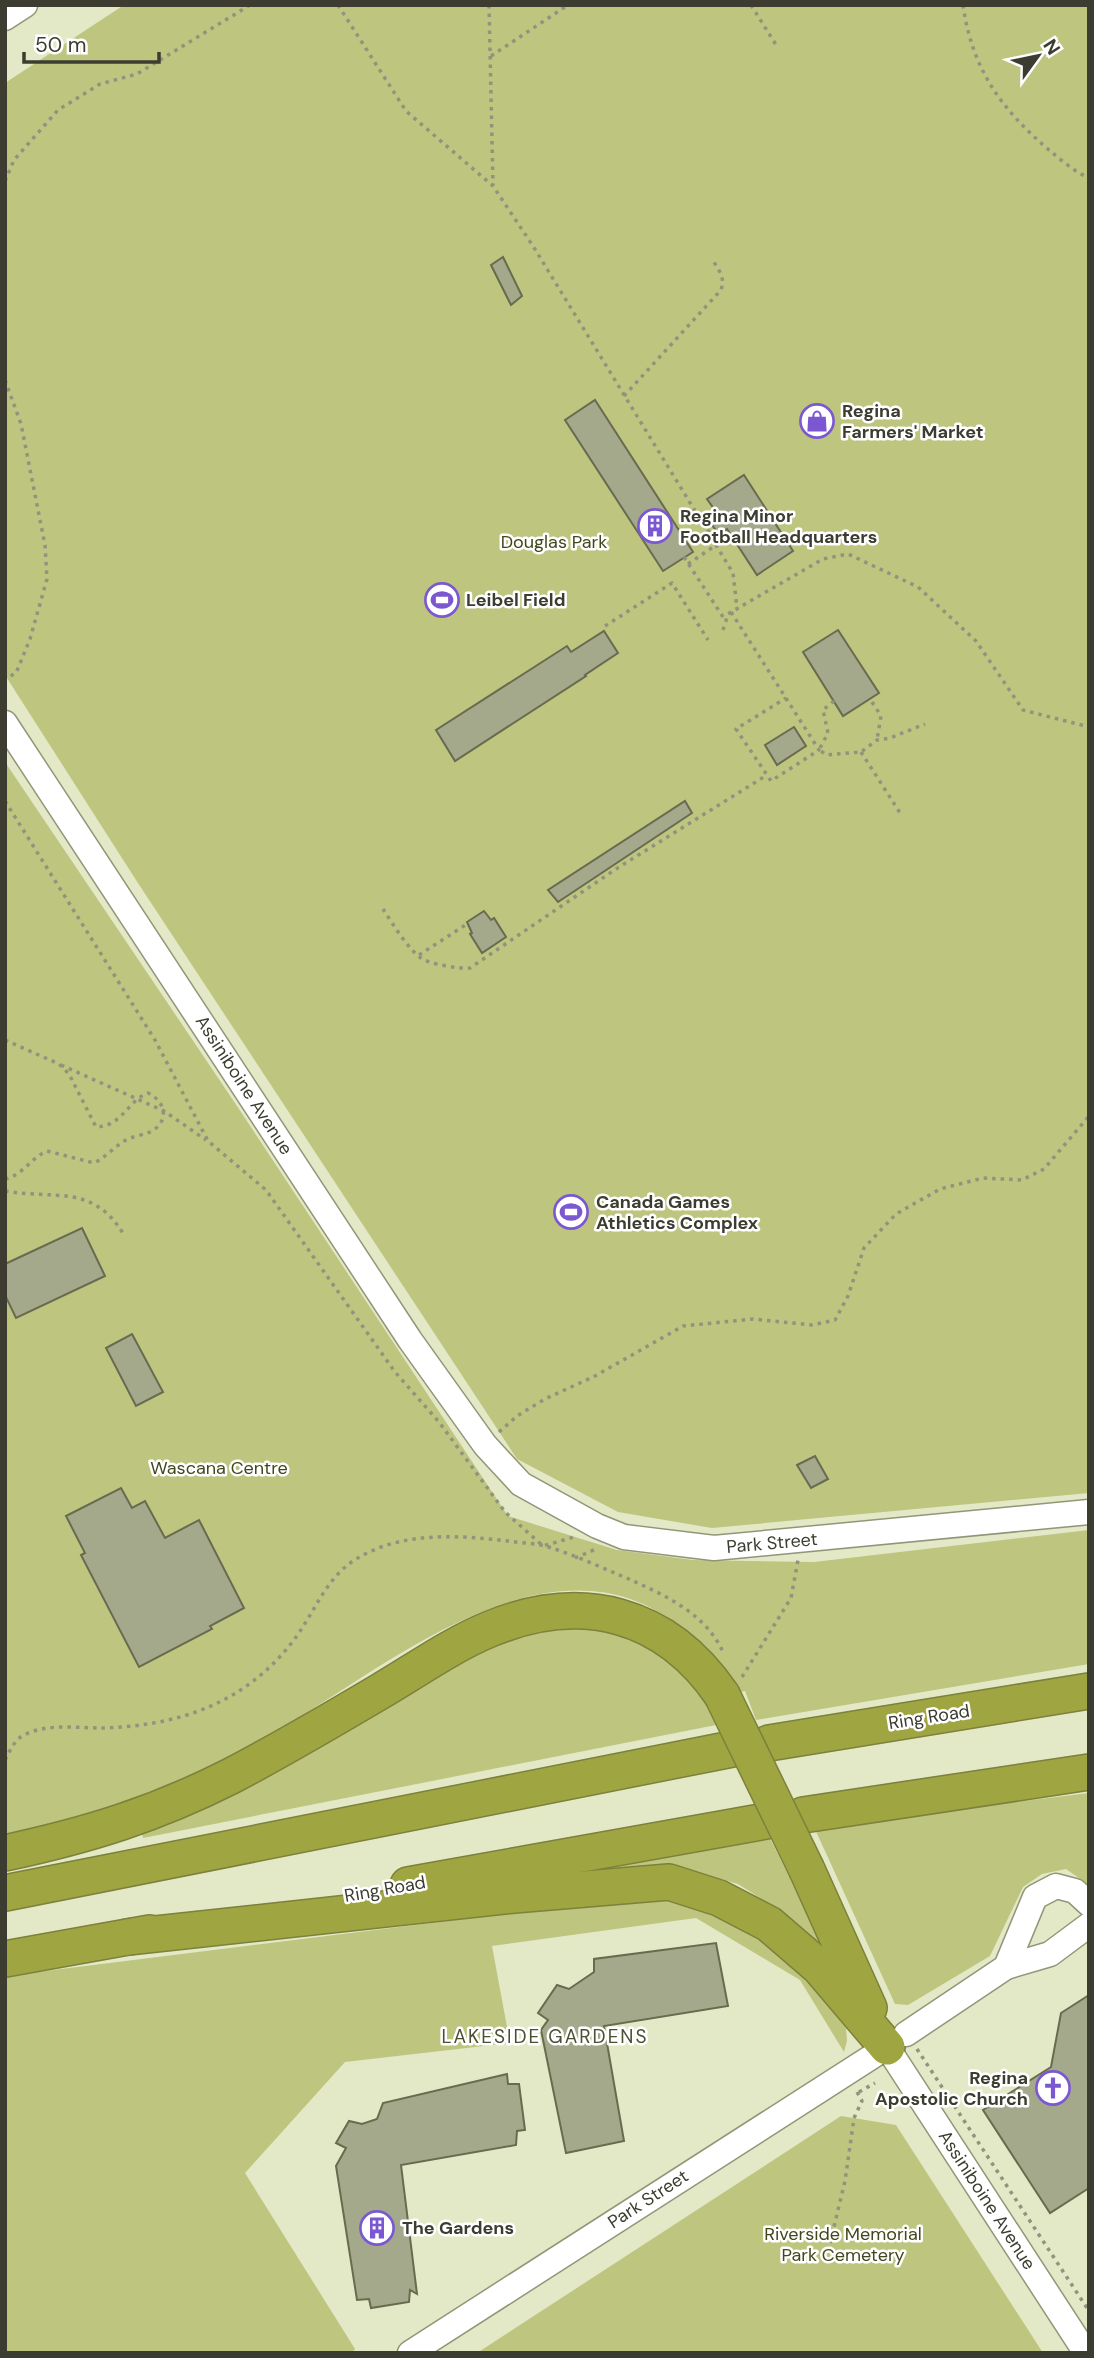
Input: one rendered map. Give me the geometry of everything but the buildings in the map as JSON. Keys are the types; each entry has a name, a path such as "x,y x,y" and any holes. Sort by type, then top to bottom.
{"highway":[{"path":"5,1853 93,1833 132,1821 186,1798 284,1749 489,1629 549,1612 599,1612 622,1616 669,1639 692,1658 729,1681 807,1870 897,2040"},
{"name":"Ring Road","path":"769,1743 1089,1691"},
{"path":"5,1893 732,1749"},
{"path":"803,1815 1089,1772"},
{"name":"Ring Road","path":"5,1959 766,1821"},
{"path":"128,1937 500,1896 669,1882 719,1898 769,1924 897,2040"}],"street":[{"path":"5,18 25,5"},
{"name":"Assiniboine Avenue","path":"5,723 410,1340 485,1445"},
{"name":"Park Street","path":"485,1445 521,1484 597,1526 624,1537 714,1548 1089,1511"},
{"path":"1006,1967 1035,1897 1056,1886 1075,1891 1089,1904"},
{"name":"Park Street","path":"410,2353 1006,1967 1050,1954 1089,1925"},
{"name":"Assiniboine Avenue","path":"897,2040 1086,2353"}],"path":[{"path":"5,181 14,160 58,110 100,84 137,75 250,5"},
{"path":"338,5 406,111 493,186 533,246 733,573 737,608"},
{"path":"489,5 493,186"},
{"path":"491,56 568,5"},
{"path":"683,5 711,5"},
{"path":"751,5 778,48"},
{"path":"963,5 965,23 988,84 1021,126 1089,178"},
{"path":"624,396 721,290 724,282 714,262"},
{"path":"5,380 21,424 45,545 47,579 16,673 5,679"},
{"path":"707,532 714,528"},
{"path":"688,564 716,545"},
{"path":"723,630 724,620 737,608 822,559 848,554 918,587 976,641 1023,710 1089,727"},
{"path":"684,557 724,620"},
{"path":"606,626 672,583 708,640"},
{"path":"731,612 819,750 827,755 861,752 877,740 890,738 925,724"},
{"path":"786,698 736,729 771,781 819,750 828,733 823,710 834,701"},
{"path":"872,702 881,716 877,740"},
{"path":"861,752 902,817"},
{"path":"383,909 421,959 460,969 470,968 615,869 767,775"},
{"path":"5,801 155,1040 208,1141"},
{"path":"419,956 467,924"},
{"path":"5,1040 164,1111 208,1141 266,1190 394,1372 439,1422 505,1512 543,1546"},
{"path":"5,1179 21,1172 37,1155 47,1151 94,1163 129,1138 151,1131 162,1119 162,1103 148,1093 111,1125 96,1127 69,1074 59,1064"},
{"path":"485,1445 517,1416 545,1399 594,1376 683,1326 753,1319 812,1325 835,1320 848,1296 864,1248 896,1214 940,1189 983,1178 1022,1180 1044,1169 1089,1116"},
{"path":"5,1191 63,1198 78,1197 101,1208 114,1219 124,1235"},
{"path":"5,1760 16,1740 31,1732 167,1721 224,1699 262,1674 294,1640 338,1573 364,1554 409,1539 475,1538 543,1546 656,1591 697,1616 708,1627 729,1681"},
{"path":"729,1681 791,1598 802,1540"},
{"path":"897,2040 1089,2311"},
{"path":"858,2093 875,2082"},
{"path":"830,2243 845,2181 853,2118 862,2102"}],"green space":[{"name":"Douglas Park","path":"124,5 1089,5 1089,1493 712,1528 618,1512 517,1459 136,880 5,675 5,83"},
{"name":"Wascana Centre","path":"5,762 508,1516 617,1550 693,1560 814,1562 1089,1530 1089,1664 756,1720 745,1691 736,1693 690,1635 630,1599 576,1591 520,1599 465,1619 410,1648 261,1740 144,1802 5,1842"},
{"path":"557,1620 639,1632 705,1694 716,1725 143,1838 140,1823 460,1656"},
{"path":"1089,1793 1089,1885 1066,1869 1042,1874 1023,1887 990,1956 908,2005 895,2004 814,1827"},
{"path":"767,1833 837,1969 776,1908 738,1884 700,1873 650,1871 427,1898"},
{"path":"662,1898 709,1904 800,1966 846,2028 844,2052 800,1980 696,1918 492,1946 510,2043 345,2062 245,2173 355,2349 352,2353 5,2353 5,1976 513,1913"},
{"name":"Riverside Memorial Park Cemetery","path":"841,2116 896,2125 1043,2353 477,2353"}],"place":[{"name":"Regina Farmers' Market","path":"817,421"},
{"name":"Regina Minor Football Headquarters","path":"655,526"},
{"name":"Leibel Field","path":"442,600"},
{"name":"Canada Games Athletics Complex","path":"571,1212"},
{"name":"Regina Apostolic Church","path":"1053,2088"},
{"name":"The Gardens","path":"377,2228"}],"district":[{"name":"LAKESIDE GARDENS","path":"545,2036"}]}
